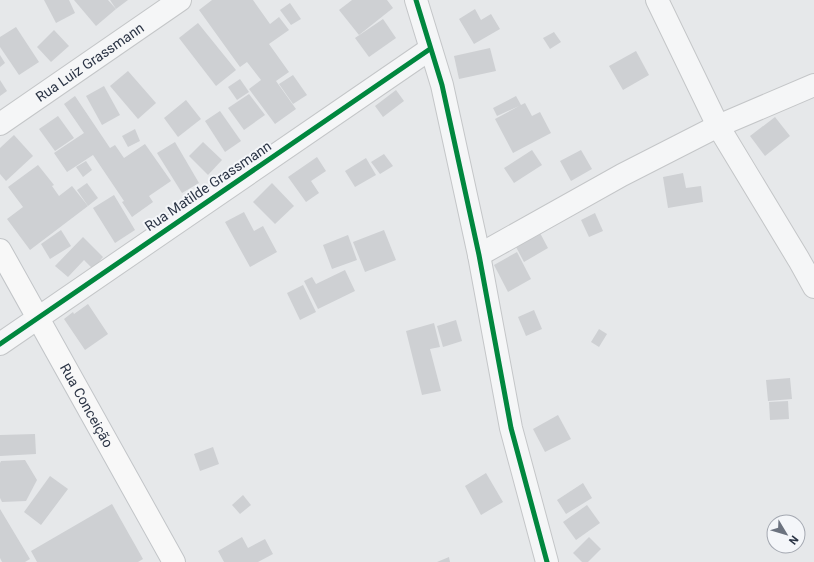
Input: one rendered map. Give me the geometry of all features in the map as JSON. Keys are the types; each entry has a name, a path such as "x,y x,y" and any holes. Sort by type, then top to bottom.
{"main road":[{"name":"Rua Conceição","path":"0,250 174,562"}],"street":[{"name":"Rua Luiz Grassmann","path":"0,124 180,0"},
{"path":"416,0 442,85 479,256 511,428 547,562"},
{"path":"657,0 718,126 814,287"},
{"name":"Rua Matilde Grassmann","path":"0,344 430,49"},
{"path":"479,256 622,175 718,126 814,85"}],"building":[{"path":"44,0 69,0 75,13 56,23"},
{"path":"74,0 108,0 116,9 96,26"},
{"path":"110,0 128,0 116,9"},
{"path":"212,0 253,0 270,24 279,17 289,30 269,44 289,72 276,81 296,109 275,124 249,89 261,80 247,62 240,67 199,10"},
{"path":"352,0 387,0 393,8 359,35 339,10"},
{"path":"290,3 301,19 291,25 280,10"},
{"path":"475,9 481,20 491,14 500,29 474,44 459,19"},
{"path":"383,19 396,38 369,57 355,38"},
{"path":"198,23 236,70 216,86 179,38"},
{"path":"16,27 39,62 19,75 0,47 0,37"},
{"path":"54,30 69,46 51,62 37,47"},
{"path":"554,32 561,42 550,49 543,38"},
{"path":"490,48 496,71 459,79 454,56"},
{"path":"636,51 649,75 623,90 609,66"},
{"path":"0,55 5,63 0,67"},
{"path":"128,71 156,103 138,119 110,86"},
{"path":"293,75 307,95 293,104 279,84"},
{"path":"240,79 249,92 237,100 228,87"},
{"path":"0,80 7,91 0,96"},
{"path":"104,86 120,115 102,125 86,96"},
{"path":"396,90 404,101 383,117 375,106"},
{"path":"249,94 265,115 244,130 228,108"},
{"path":"75,96 110,148 115,145 124,158 145,144 171,181 149,196 153,202 132,217 122,202 124,201 93,155 67,172 54,153 84,133 64,104"},
{"path":"516,96 521,105 525,103 532,116 540,112 551,133 513,153 495,119 519,106 497,116 493,108"},
{"path":"186,100 201,119 178,137 164,118"},
{"path":"220,111 241,141 225,152 205,121"},
{"path":"58,116 74,138 55,151 39,129"},
{"path":"775,117 790,136 765,156 750,136"},
{"path":"135,129 140,141 128,147 122,136"},
{"path":"14,135 33,156 6,181 0,174 0,148"},
{"path":"175,142 199,183 182,193 157,153"},
{"path":"203,142 222,160 208,175 189,156"},
{"path":"532,150 542,165 514,183 504,168"},
{"path":"581,150 592,169 571,181 560,161"},
{"path":"384,154 393,166 380,174 371,162"},
{"path":"317,157 326,171 311,181 319,193 306,202 288,177"},
{"path":"366,158 376,175 355,187 345,171"},
{"path":"86,161 92,170 83,177 76,167"},
{"path":"38,165 54,185 52,186 59,196 72,186 88,206 30,250 7,219 23,207 8,187"},
{"path":"683,173 686,188 701,186 703,202 668,208 663,177"},
{"path":"87,183 98,198 88,206 77,190"},
{"path":"272,183 294,206 275,224 253,202"},
{"path":"114,195 135,230 115,243 93,208"},
{"path":"244,212 254,231 263,226 277,252 250,267 225,222"},
{"path":"595,213 603,231 589,237 581,220"},
{"path":"61,230 71,246 50,259 41,244"},
{"path":"384,230 396,260 365,272 353,242"},
{"path":"540,233 548,248 524,262 516,247"},
{"path":"348,235 357,260 332,269 323,245"},
{"path":"83,237 103,257 93,269 84,260 68,277 55,266"},
{"path":"517,252 531,279 508,292 494,265"},
{"path":"345,270 355,291 318,309 304,281 312,277 316,284"},
{"path":"303,285 316,312 300,320 287,293"},
{"path":"88,304 108,334 85,350 64,319"},
{"path":"534,310 542,329 526,336 518,317"},
{"path":"456,320 462,341 443,347 437,326"},
{"path":"434,323 440,347 430,349 441,391 422,395 406,331"},
{"path":"599,329 607,334 599,347 591,342"},
{"path":"790,378 792,399 768,401 766,380"},
{"path":"788,401 789,419 770,420 769,402"},
{"path":"558,415 571,439 545,452 533,429"},
{"path":"35,434 36,454 0,456 0,435"},
{"path":"213,447 219,464 200,471 194,454"},
{"path":"25,460 37,480 26,501 2,502 0,498 1,461"},
{"path":"486,473 503,502 481,515 465,486"},
{"path":"50,476 68,489 41,525 24,512"},
{"path":"583,483 592,498 566,514 557,500"},
{"path":"243,495 251,505 240,514 232,505"},
{"path":"112,504 143,559 138,562 37,562 31,551"},
{"path":"587,505 600,523 576,540 563,522"},
{"path":"0,509 30,559 25,562 2,562 0,558"},
{"path":"242,537 248,548 265,539 273,554 258,562 224,562 218,551"},
{"path":"589,537 601,549 588,562 582,562 573,553"},
{"path":"449,557 450,562 437,562"}],"cycle path":[{"path":"416,0 442,85 479,255 511,428 547,562"},
{"path":"0,344 430,49"}]}
